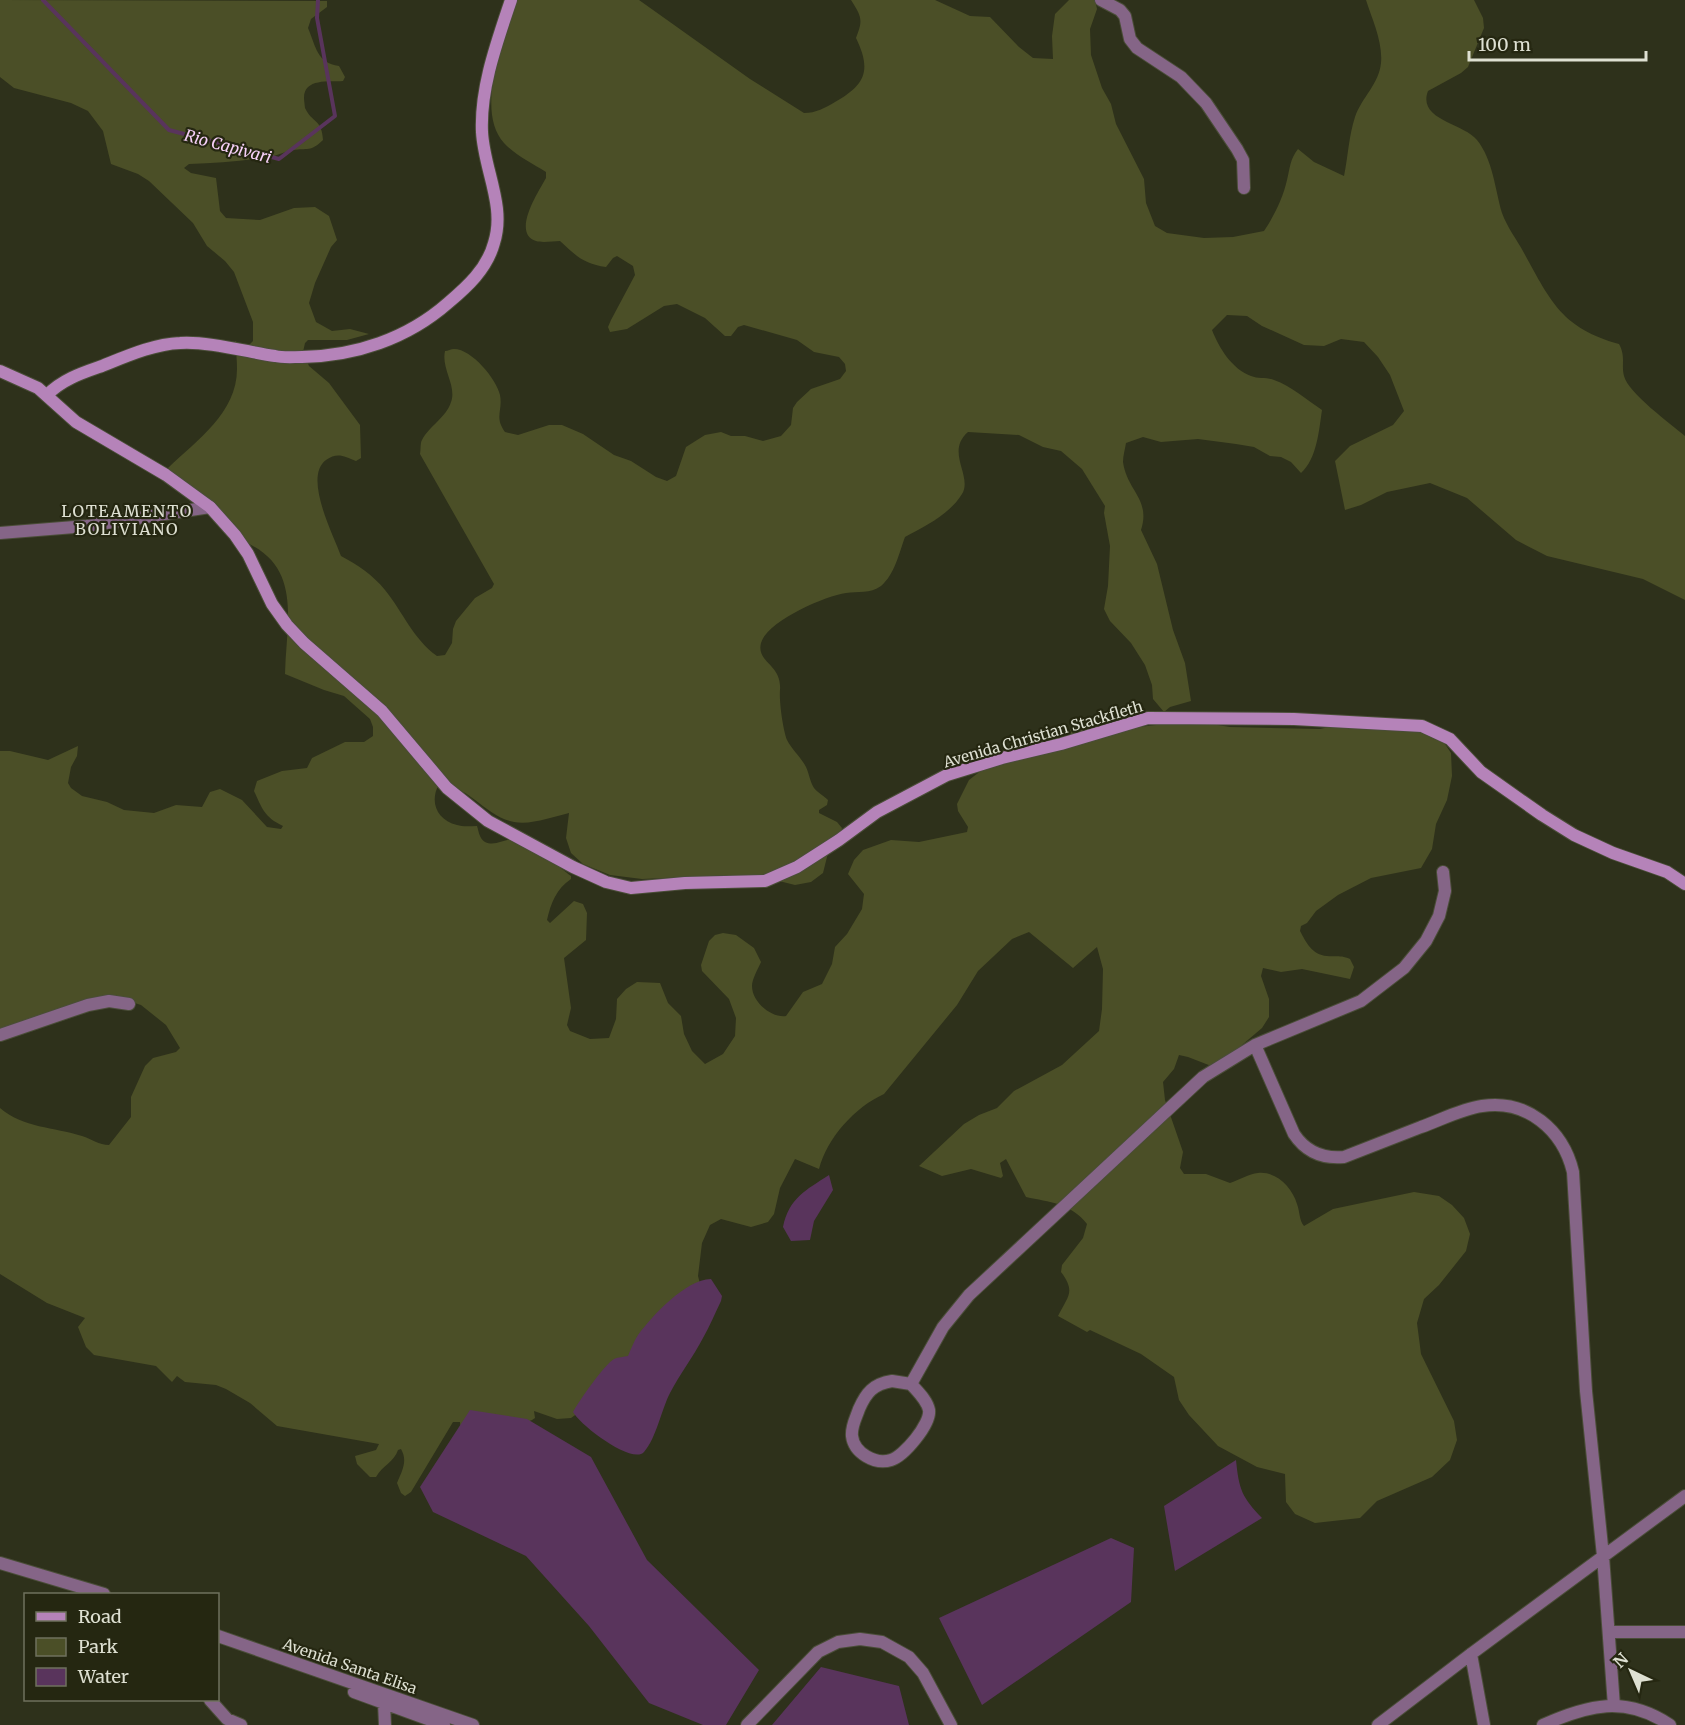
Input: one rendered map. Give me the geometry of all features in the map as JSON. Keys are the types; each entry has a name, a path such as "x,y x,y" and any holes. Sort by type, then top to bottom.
{"street":[{"path":"47,395 73,376 139,352 181,343 278,357 344,354 363,350 404,333 441,310 474,279 487,260 494,244 499,219 484,154 482,110 485,88 511,0"},
{"path":"1101,0 1125,15 1130,39 1137,48 1181,77 1206,104 1243,160 1244,188"},
{"name":"Avenida Christian Stackfleth","path":"0,371 38,388 76,422 166,475 210,507 235,535 248,554 272,604 287,625 304,643 382,711 447,788 488,821 507,832 600,880 622,887 641,888 685,882 765,881 797,867 877,812 947,775 1148,718 1294,719 1422,726 1450,739 1480,772 1574,835 1613,853 1667,873 1685,884"},
{"path":"0,533 87,526 210,507"},
{"path":"911,1384 943,1327 969,1295 1203,1077 1255,1045 1361,1001 1404,968 1426,941 1439,916 1445,891 1443,872"},
{"path":"0,1035 88,1005 109,1001 129,1004"},
{"path":"1255,1045 1294,1134 1304,1146 1326,1157 1344,1157 1470,1109 1494,1105 1528,1112 1547,1125 1561,1141 1573,1172 1586,1391 1603,1556 1614,1706"},
{"path":"883,1382 911,1384 925,1400 929,1409 925,1428 903,1453 894,1459 881,1461 867,1456 855,1445 852,1436 853,1426 864,1399 875,1386 883,1382"},
{"path":"1378,1725 1685,1496"},
{"path":"0,1563 101,1593"},
{"path":"1609,1632 1685,1632"},
{"name":"Avenida Santa Elisa","path":"219,1636 473,1725"},
{"path":"747,1725 818,1652 838,1642 860,1639 882,1642 909,1657 922,1673 951,1725"},
{"path":"1471,1654 1484,1725"},
{"path":"315,1670 325,1682 384,1703 426,1722 444,1725"},
{"path":"211,1701 228,1722 241,1725"},
{"path":"384,1703 385,1725"},
{"path":"1543,1725 1574,1711 1600,1706 1640,1711 1670,1725"}],"green space":[{"path":"0,0 327,1 327,7 311,19 308,28 318,53 326,61 339,66 345,77 343,81 313,84 308,87 304,98 305,108 321,128 323,140 309,149 290,150 274,156 232,162 189,164 184,168 191,173 216,178 220,211 226,218 260,220 294,208 315,207 329,216 337,240 331,247 315,283 309,303 316,322 332,331 350,329 369,334 347,340 308,340 305,343 303,352 309,366 329,383 360,425 361,458 356,461 337,455 326,460 320,468 318,479 322,506 341,556 365,571 380,585 421,642 437,656 445,655 452,643 456,621 475,598 492,588 494,584 420,454 422,440 449,408 451,402 452,390 445,364 445,351 461,350 483,366 489,374 500,395 499,418 505,432 518,435 549,425 562,425 583,434 614,455 631,461 656,477 667,481 676,476 686,447 705,435 721,432 731,436 745,436 763,441 781,436 791,425 793,408 797,402 811,389 840,379 846,371 845,364 839,357 814,352 797,340 744,325 738,327 731,336 725,336 705,318 677,304 664,306 627,329 610,332 608,327 611,320 635,275 633,266 617,256 606,267 592,264 576,255 560,241 539,242 529,237 526,221 546,178 546,172 508,147 495,129 492,93 495,73 516,0 639,0 750,79 804,113 820,110 845,96 863,76 864,60 856,38 860,19 851,0 935,0 970,16 990,17 1033,58 1053,59 1052,36 1055,14 1069,0 1095,0 1097,9 1090,29 1091,55 1102,88 1111,104 1116,124 1144,179 1146,203 1155,226 1167,233 1204,238 1233,237 1264,231 1281,200 1292,160 1298,149 1314,162 1344,176 1355,117 1374,84 1381,63 1379,39 1366,0 1474,0 1483,18 1484,28 1468,67 1428,91 1426,101 1435,115 1477,140 1487,156 1504,218 1542,286 1560,311 1584,330 1619,344 1627,383 1641,399 1685,436 1685,600 1643,579 1547,556 1516,540 1467,498 1430,483 1387,492 1345,510 1335,461 1350,446 1393,425 1404,411 1390,375 1364,342 1341,339 1324,346 1304,345 1262,326 1247,316 1227,315 1212,330 1222,351 1232,363 1251,376 1271,379 1287,386 1322,410 1314,452 1301,473 1291,462 1281,457 1270,456 1254,447 1198,439 1161,442 1143,437 1126,443 1123,462 1125,472 1141,503 1143,519 1141,530 1157,564 1173,630 1185,663 1191,701 1170,707 1164,712 1153,699 1152,685 1145,665 1131,643 1110,621 1104,609 1108,586 1110,546 1104,513 1105,506 1082,469 1061,451 1043,447 1019,435 968,432 959,448 964,480 962,494 944,514 905,537 896,563 886,581 873,590 837,595 811,604 774,626 761,643 762,655 774,669 780,681 780,701 787,740 806,767 814,788 828,800 827,805 819,810 819,813 837,822 842,828 828,853 823,873 811,882 795,885 767,878 733,875 642,879 610,875 583,864 571,853 566,838 569,813 535,822 521,823 494,814 459,789 449,785 439,784 435,797 435,804 440,815 450,823 477,826 482,839 489,843 494,844 512,839 521,840 571,876 571,879 561,887 555,897 547,920 550,923 574,901 583,904 587,913 586,940 564,958 571,1008 567,1025 570,1031 590,1039 609,1038 616,1019 617,999 626,989 637,982 660,983 668,1003 681,1016 684,1034 692,1051 705,1064 723,1054 735,1036 736,1018 729,999 702,971 701,965 709,941 715,935 723,933 736,935 754,948 761,962 752,983 755,998 769,1012 786,1016 803,992 822,984 832,964 835,947 847,934 862,909 864,894 848,874 854,860 863,850 891,840 919,842 967,832 968,827 958,811 957,804 969,780 987,766 1037,747 1059,732 1085,727 1123,729 1164,724 1320,729 1338,725 1401,724 1441,738 1451,753 1452,776 1447,800 1436,824 1432,849 1421,868 1371,878 1338,895 1316,911 1307,923 1301,926 1300,931 1310,947 1317,953 1350,959 1354,967 1350,979 1302,969 1281,972 1263,968 1261,976 1269,999 1269,1017 1262,1028 1242,1045 1229,1066 1219,1069 1179,1055 1174,1069 1163,1082 1165,1100 1183,1152 1180,1168 1184,1174 1206,1174 1230,1183 1255,1174 1265,1173 1277,1177 1295,1198 1304,1226 1333,1209 1414,1192 1439,1196 1452,1205 1464,1218 1470,1234 1466,1251 1439,1285 1424,1299 1417,1323 1421,1354 1454,1421 1457,1440 1450,1460 1432,1477 1377,1501 1360,1518 1315,1523 1295,1514 1286,1502 1285,1474 1257,1467 1218,1446 1189,1415 1179,1400 1174,1377 1141,1354 1090,1330 1087,1332 1058,1316 1069,1294 1068,1284 1061,1272 1062,1265 1083,1238 1087,1224 1081,1217 1059,1204 1026,1197 1006,1159 1000,1163 1003,1176 1001,1178 971,1169 942,1176 919,1166 964,1124 997,1108 1014,1091 1062,1065 1099,1031 1103,969 1097,947 1073,968 1029,932 1012,939 978,971 957,1005 884,1094 853,1115 835,1135 819,1169 795,1159 780,1188 774,1214 768,1222 751,1227 721,1219 710,1225 702,1243 698,1276 708,1315 632,1375 571,1418 557,1419 534,1411 535,1418 532,1420 478,1443 461,1433 460,1422 453,1422 411,1492 405,1496 401,1493 397,1483 404,1462 401,1449 376,1477 370,1477 357,1464 355,1456 376,1450 379,1444 277,1426 250,1403 216,1385 185,1382 177,1376 172,1382 156,1366 94,1355 86,1347 78,1327 85,1318 47,1303 0,1274 0,1108 19,1120 109,1145 131,1117 131,1097 145,1066 153,1058 176,1052 180,1048 166,1025 141,1005 119,998 0,1039 0,751 10,751 48,760 78,746 68,783 82,796 107,802 124,810 154,813 176,805 202,807 210,792 220,789 242,800 267,827 281,829 283,826 264,812 259,802 254,791 257,781 282,771 307,768 312,758 345,742 364,742 373,736 373,727 370,719 344,696 285,674 287,598 276,566 263,553 245,542 168,468 203,436 223,412 230,399 237,369 235,341 247,347 253,341 253,322 234,272 207,246 193,223 149,181 138,174 111,164 103,131 88,111 71,103 14,88 0,77"}],"water":[{"path":"829,1175 833,1190 814,1221 810,1240 791,1241 783,1227 789,1209 800,1196"},
{"path":"711,1279 722,1296 721,1301 708,1329 670,1393 655,1432 644,1452 638,1455 629,1453 607,1442 585,1426 573,1412 604,1368 616,1358 628,1356 638,1335 670,1300 691,1285"},
{"path":"470,1410 527,1419 591,1457 647,1560 759,1670 726,1725 703,1725 649,1703 589,1626 526,1556 433,1512 420,1487"},
{"path":"1236,1460 1243,1492 1262,1518 1175,1571 1164,1506"},
{"path":"1111,1538 1134,1548 1131,1602 982,1705 939,1618"},
{"path":"821,1667 899,1686 909,1725 772,1725"}],"waterway":[{"name":"Rio Capivari","path":"43,0 169,130 279,159 335,116 317,18 318,0"}],"district":[{"name":"LOTEAMENTO BOLIVIANO","path":"127,520"}]}
